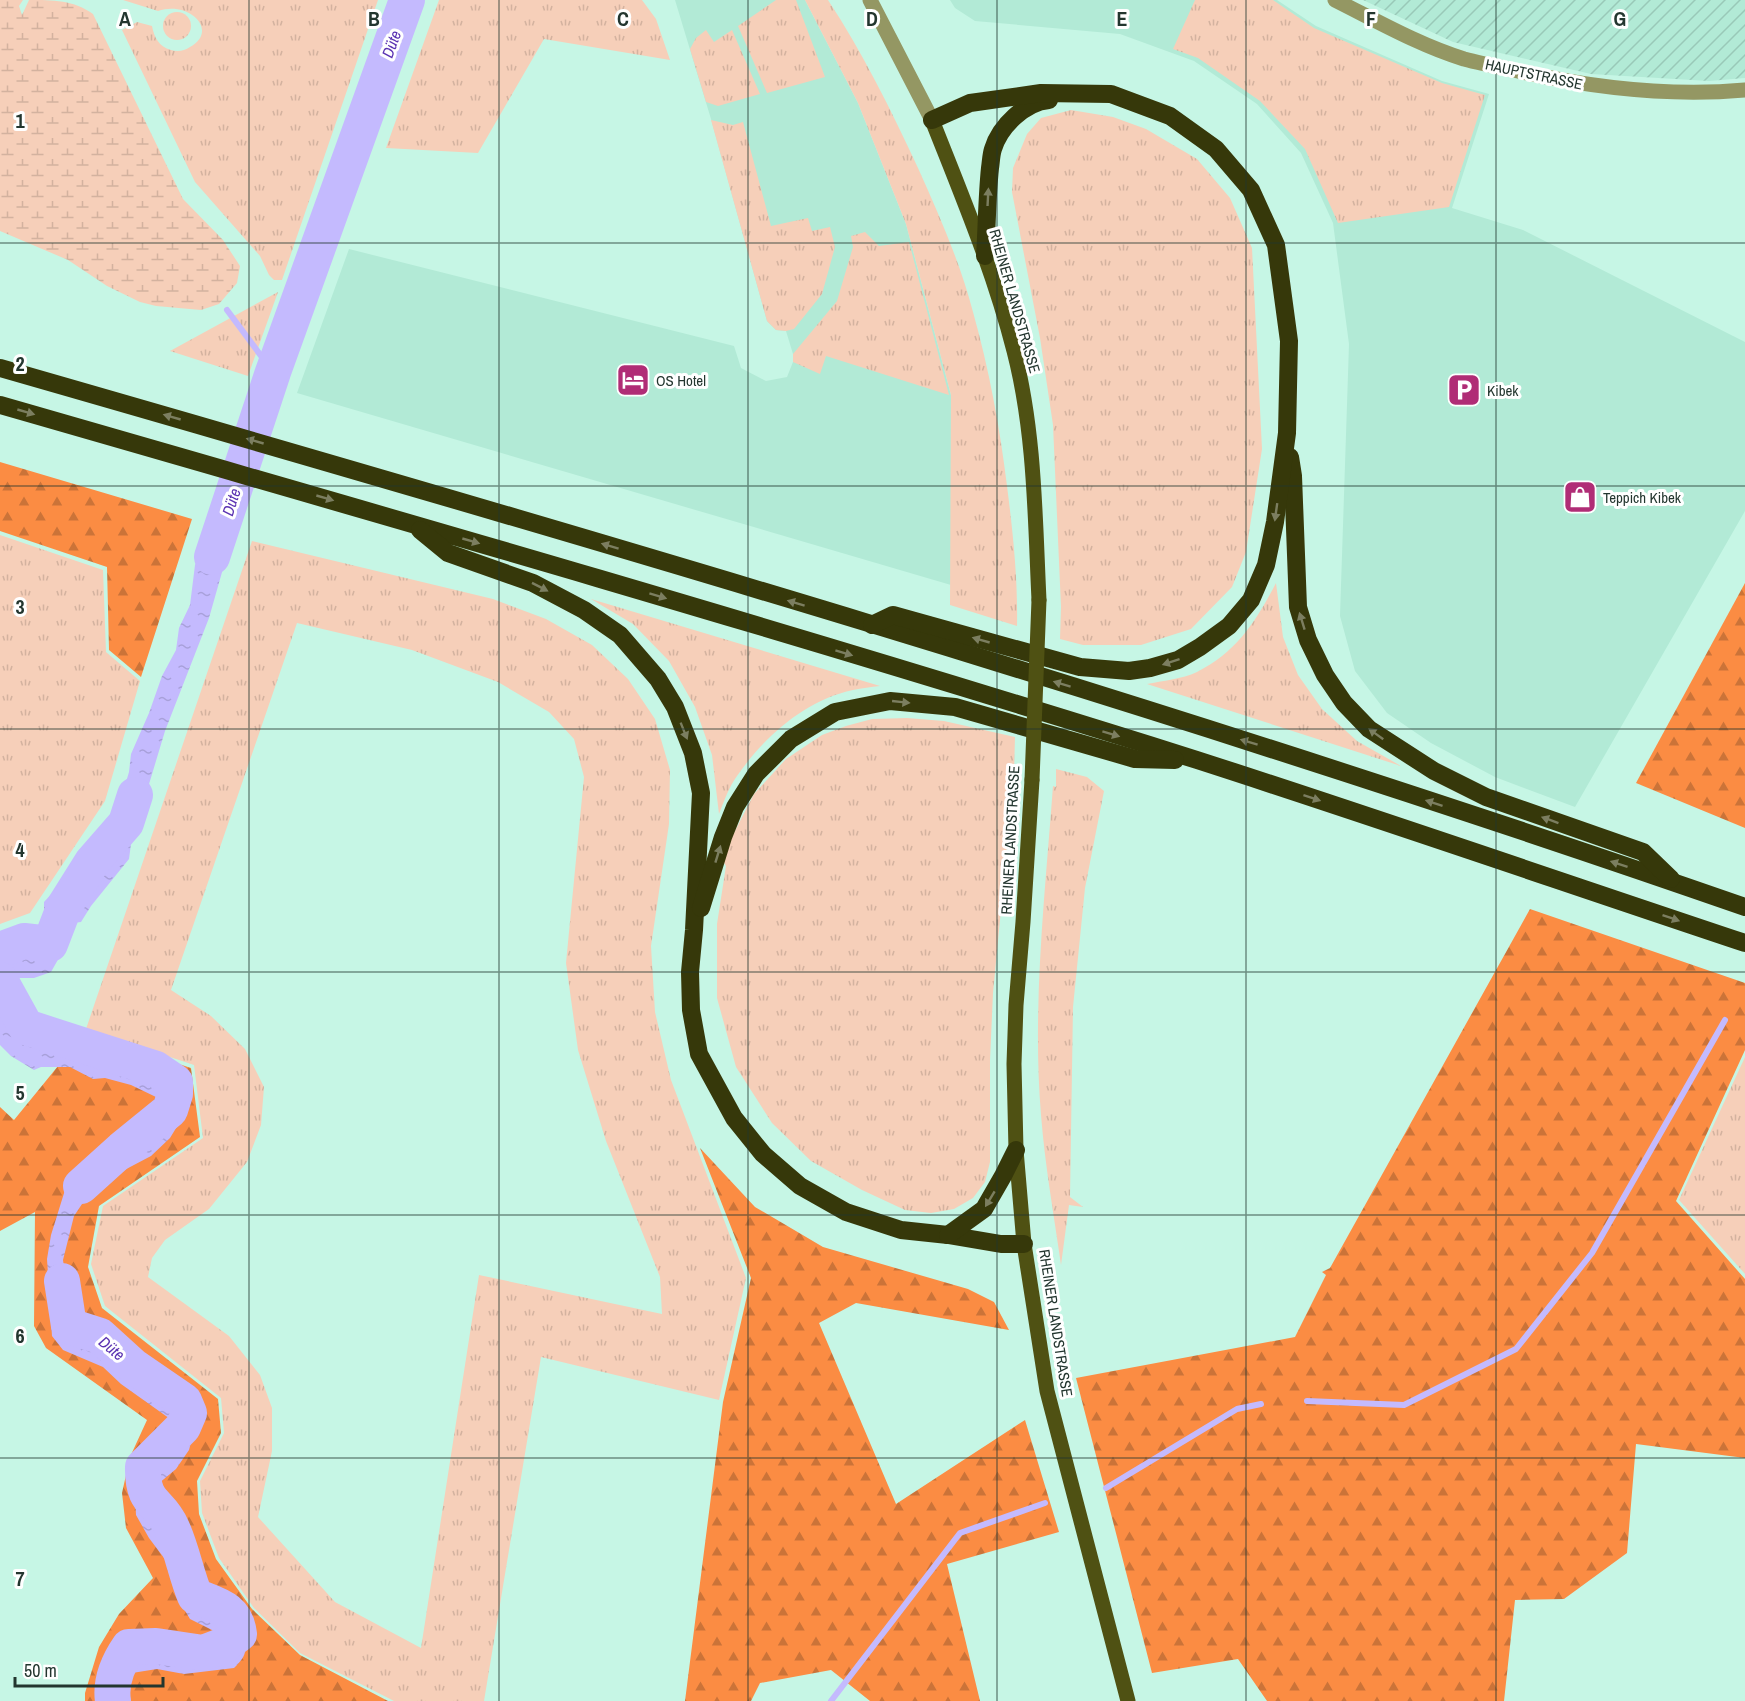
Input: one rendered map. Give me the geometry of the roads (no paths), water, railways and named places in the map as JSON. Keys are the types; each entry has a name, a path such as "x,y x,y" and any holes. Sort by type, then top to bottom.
{"highway":[{"path":"872,626 893,615 1080,667 1129,671 1178,660 1230,626 1251,600 1266,565 1275,522 1287,433 1289,341 1276,245 1251,190 1216,149 1170,116 1111,94 1041,93 970,103 932,120"},
{"path":"986,256 989,180 993,149 1005,127 1025,108 1043,100 1111,94"},
{"path":"0,368 283,449 1279,751 1745,907"},
{"path":"0,405 606,580 1197,760 1745,943"},
{"path":"1287,433 1293,476 1298,607 1308,640 1324,675 1344,703 1369,729 1434,771 1486,797 1643,852 1675,882"},
{"path":"414,525 448,553 533,583 584,610 620,635 658,679 675,707 693,753 701,793 690,972 691,1010 699,1054 734,1118 763,1154 800,1186 846,1212 901,1230 948,1234 1001,1244 1024,1244"},
{"path":"694,930 723,837 735,807 756,774 791,739 835,712 890,701 955,707 1135,759 1197,760"},
{"path":"948,1234 984,1209 1016,1149"}],"main road":[{"name":"RHEINER LANDSTRASSE","path":"932,120 986,256 1014,352 1023,397 1035,510 1039,600 1032,780 1016,1005 1014,1064 1016,1149 1024,1244 1047,1391 1128,1701"}],"street":[{"name":"RHEINER LANDSTRASSE","path":"870,0 932,120"},
{"name":"HAUPTSTRASSE","path":"1335,0 1405,36 1464,59 1533,75 1637,90 1745,90"}],"water":[{"path":"220,509 244,514 230,544 209,618 165,731 131,844 129,859 81,922 73,923 64,949 51,972 34,978 7,978 4,987 22,1017 53,1043 107,1058 141,1070 167,1083 180,1092 184,1115 170,1138 151,1156 113,1176 91,1182 88,1195 74,1216 63,1260 74,1334 96,1342 112,1352 129,1373 178,1405 190,1416 194,1431 189,1450 176,1469 158,1484 153,1496 155,1509 173,1532 184,1559 197,1604 222,1616 238,1628 246,1643 245,1652 234,1668 184,1674 157,1669 132,1673 122,1689 119,1701 102,1701 108,1675 123,1652 140,1651 180,1657 201,1657 216,1652 220,1644 220,1634 190,1619 181,1604 175,1587 174,1574 136,1515 135,1494 142,1476 167,1452 177,1430 173,1421 121,1384 103,1367 63,1350 52,1336 47,1259 51,1235 65,1190 83,1167 104,1160 147,1136 158,1125 166,1109 156,1097 131,1085 105,1078 93,1079 70,1067 41,1067 34,1070 11,1056 0,1045 0,955 33,953 42,943 48,931 44,920 44,902 55,890 83,884 111,844 120,817 120,802 129,772 131,754 162,676 176,650 179,628 190,605 195,565"}],"waterway":[{"name":"Düte","path":"212,557 273,372 407,0"},
{"path":"227,310 273,372"},
{"name":"Düte","path":"0,950 24,941 50,944 65,905 92,862 126,823 135,795"},
{"name":"Düte","path":"0,980 26,1027 156,1069 175,1082 175,1094 170,1110 81,1186"},
{"path":"1307,1401 1404,1405 1516,1349 1592,1253 1725,1020"},
{"name":"Düte","path":"62,1281 69,1326 100,1336 133,1366 184,1401 189,1413 183,1427 143,1467 145,1489 172,1528 195,1596 218,1605 230,1613 239,1634 224,1645 203,1653 156,1646 129,1647 116,1672 113,1701"},
{"path":"1106,1488 1237,1409 1261,1404"},
{"path":"831,1701 960,1533 1045,1503"}],"place":[{"name":"OS Hotel","path":"633,380"},
{"name":"Kibek","path":"1464,390"},
{"name":"Teppich Kibek","path":"1580,497"}]}
